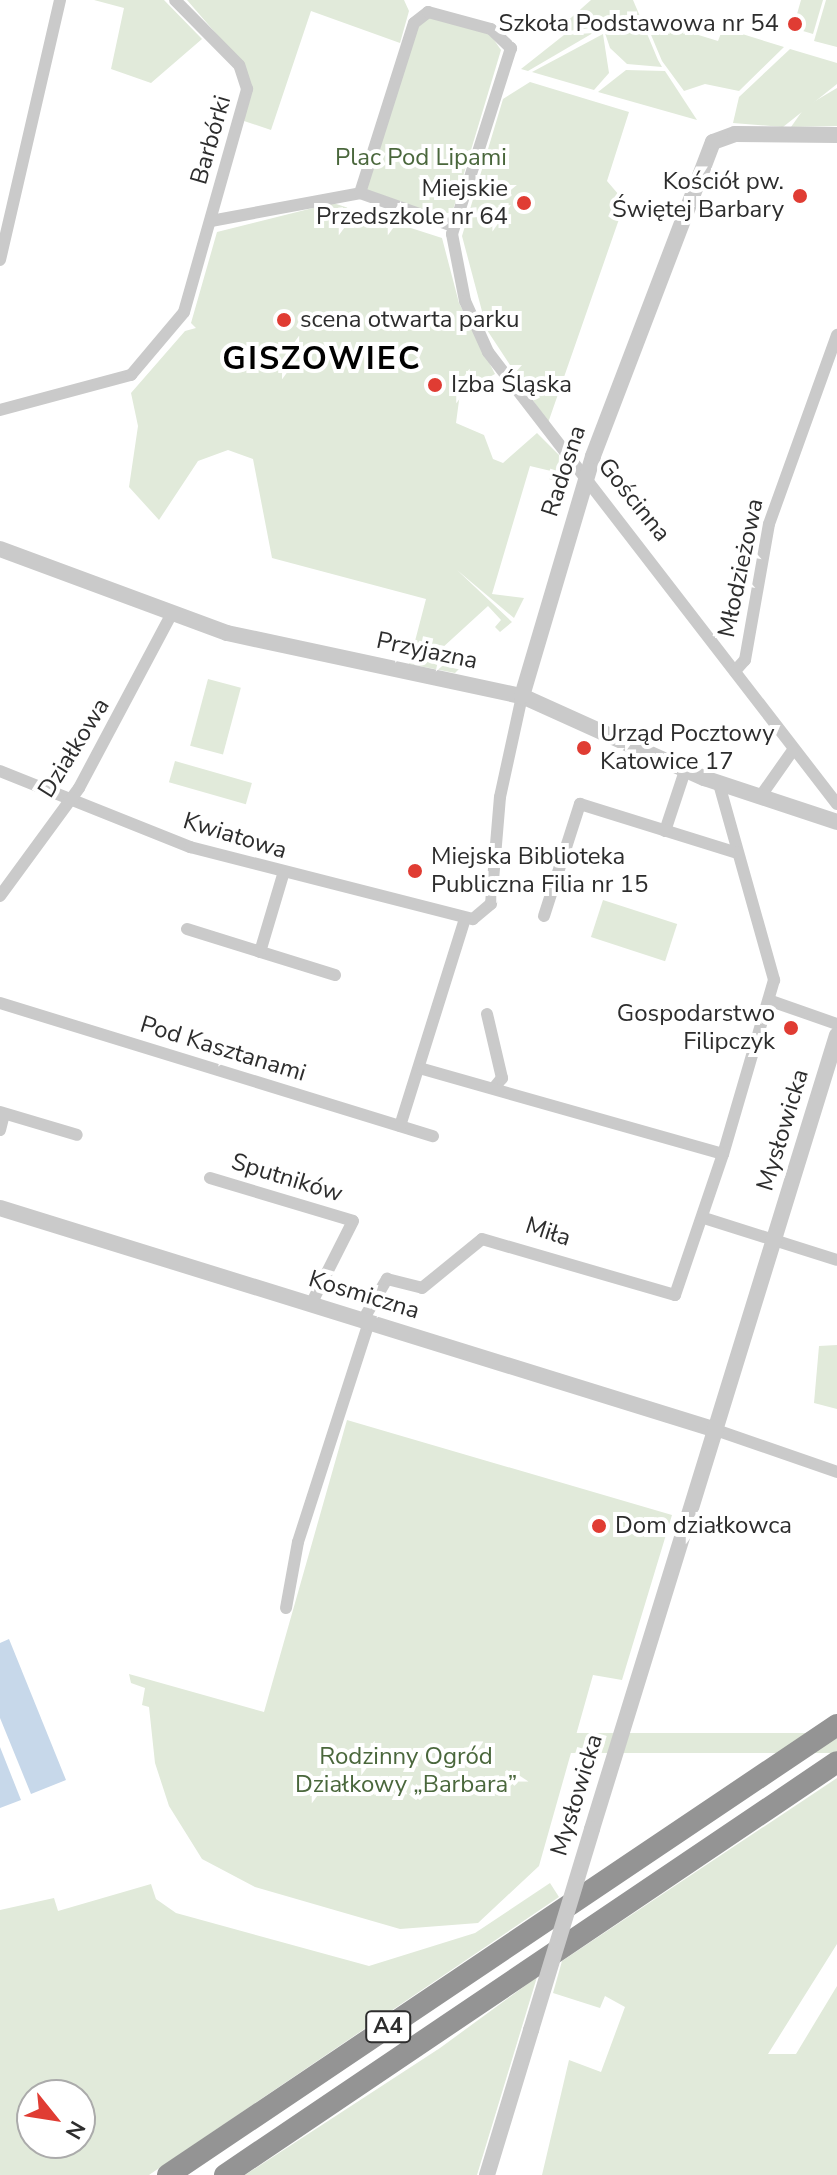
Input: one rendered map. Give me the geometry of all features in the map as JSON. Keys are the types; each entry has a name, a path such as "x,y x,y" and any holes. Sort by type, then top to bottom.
{"highway":[{"name":"A4","path":"168,2175 837,1725"},
{"name":"A4","path":"225,2175 837,1762"}],"street":[{"path":"0,260 60,0"},
{"name":"Barbórki","path":"0,410 124,379 179,325 247,89 239,65 175,0"},
{"path":"436,12 491,29 511,48 453,226 360,193 417,18 436,12"},
{"name":"Radosna","path":"522,696 586,477 669,250 712,146 723,136 837,135"},
{"name":"Barbórki","path":"211,221 360,193"},
{"name":"Gościnna","path":"453,226 465,301 488,352 521,404 586,477 735,671"},
{"name":"Młodzieżowa","path":"837,335 769,524 745,660 735,671 837,804"},
{"name":"Przyjazna","path":"0,549 171,615 522,696 685,771 837,822"},
{"name":"Działkowa","path":"0,896 71,800 171,615"},
{"path":"400,1126 423,1069 465,918 480,918 491,904 500,797 522,696"},
{"path":"760,797 793,750"},
{"name":"Kwiatowa","path":"0,771 71,800 283,875 465,918"},
{"path":"665,831 685,771"},
{"name":"Miła","path":"366,1321 387,1279 422,1288 468,1245 489,1238 675,1295 704,1218 771,1001 774,980 719,784"},
{"path":"544,916 580,804 737,853"},
{"path":"260,952 283,875"},
{"path":"187,929 335,975"},
{"path":"771,1001 837,1024"},
{"name":"Pod Kasztanami","path":"0,1003 433,1136"},
{"path":"487,1014 502,1078 494,1088"},
{"name":"Mysłowicka","path":"487,2175 713,1429 776,1239 837,1035"},
{"path":"423,1069 723,1154"},
{"path":"0,1130 2,1113 77,1135"},
{"name":"Sputników","path":"210,1178 353,1221 311,1304"},
{"name":"Kosmiczna","path":"0,1208 713,1429"},
{"path":"704,1218 837,1260"},
{"path":"286,1608 298,1542 366,1321"},
{"path":"713,1429 837,1472"}],"green space":[{"path":"94,0 164,0 202,39 151,83 111,69 124,8"},
{"path":"187,0 404,0 409,11 400,43 311,11 271,130 244,121 250,93 238,59"},
{"path":"591,0 633,0 642,21 554,33"},
{"path":"801,0 823,0 813,34 793,28"},
{"path":"826,0 837,0 837,47 814,41"},
{"name":"Plac Pod Lipami","path":"426,16 488,31 501,50 450,220 365,189 414,29"},
{"path":"653,21 718,41 723,28 784,47 739,91 705,84 684,91 662,61 646,23"},
{"path":"643,24 662,67 627,64 610,48 605,33"},
{"path":"593,33 528,71 521,69 564,35"},
{"path":"603,34 609,73 594,90 532,72"},
{"path":"790,49 837,63 837,84 783,127 733,123 739,97"},
{"path":"626,70 665,71 697,120 598,92"},
{"path":"530,82 629,112 607,181 625,202 548,423 487,330 462,236 503,99"},
{"path":"837,88 837,126 791,127 805,107"},
{"path":"333,203 442,238 459,303 495,374 460,393 456,423 484,435 493,459 503,463 537,433 559,455 558,482 549,479 551,471 530,466 492,594 524,598 514,618 457,570 512,622 500,632 495,627 501,620 488,606 441,649 463,665 455,673 409,664 426,599 272,558 253,459 228,450 198,461 159,520 129,487 138,426 131,393 185,331 196,328 191,323 217,232"},
{"path":"208,679 241,688 223,754 190,746"},
{"path":"175,761 252,783 246,804 169,782"},
{"path":"603,900 677,924 665,961 591,937"},
{"path":"837,1345 837,1409 814,1403 819,1346"},
{"name":"Rodzinny Ogród Działkowy „Barbara”","path":"347,1420 672,1515 622,1680 593,1675 539,1866 478,1923 400,1929 255,1887 202,1859 169,1806 155,1763 149,1707 142,1705 145,1688 131,1683 129,1674 264,1712"},
{"path":"298,1733 837,1733 837,1753 298,1753"},
{"path":"837,1778 837,1944 768,2054 796,2054 837,1986 837,2175 542,2175 569,2060 601,2072 625,2007 605,1996 600,2008 553,1993 562,1961"},
{"path":"550,1883 559,1897 149,2175 0,2175 0,1910 54,1898 58,1911 151,1884 156,1899 176,1913 369,1966 475,1933"},
{"path":"537,1977 477,2175 245,2175 440,2048"}],"water":[{"path":"9,1639 66,1780 31,1794 0,1718 0,1643"},
{"path":"0,1747 21,1800 0,1808"}],"place":[{"name":"Szkoła Podstawowa nr 54","path":"795,24"},
{"name":"Kościół pw. Świętej Barbary","path":"800,196"},
{"name":"Miejskie Przedszkole nr 64","path":"524,203"},
{"name":"scena otwarta parku","path":"284,320"},
{"name":"Izba Śląska","path":"435,385"},
{"name":"Urząd Pocztowy Katowice 17","path":"584,748"},
{"name":"Miejska Biblioteka Publiczna Filia nr 15","path":"415,871"},
{"name":"Gospodarstwo Filipczyk","path":"791,1028"},
{"name":"Dom działkowca","path":"599,1526"}],"district":[{"name":"GISZOWIEC","path":"322,359"}]}
